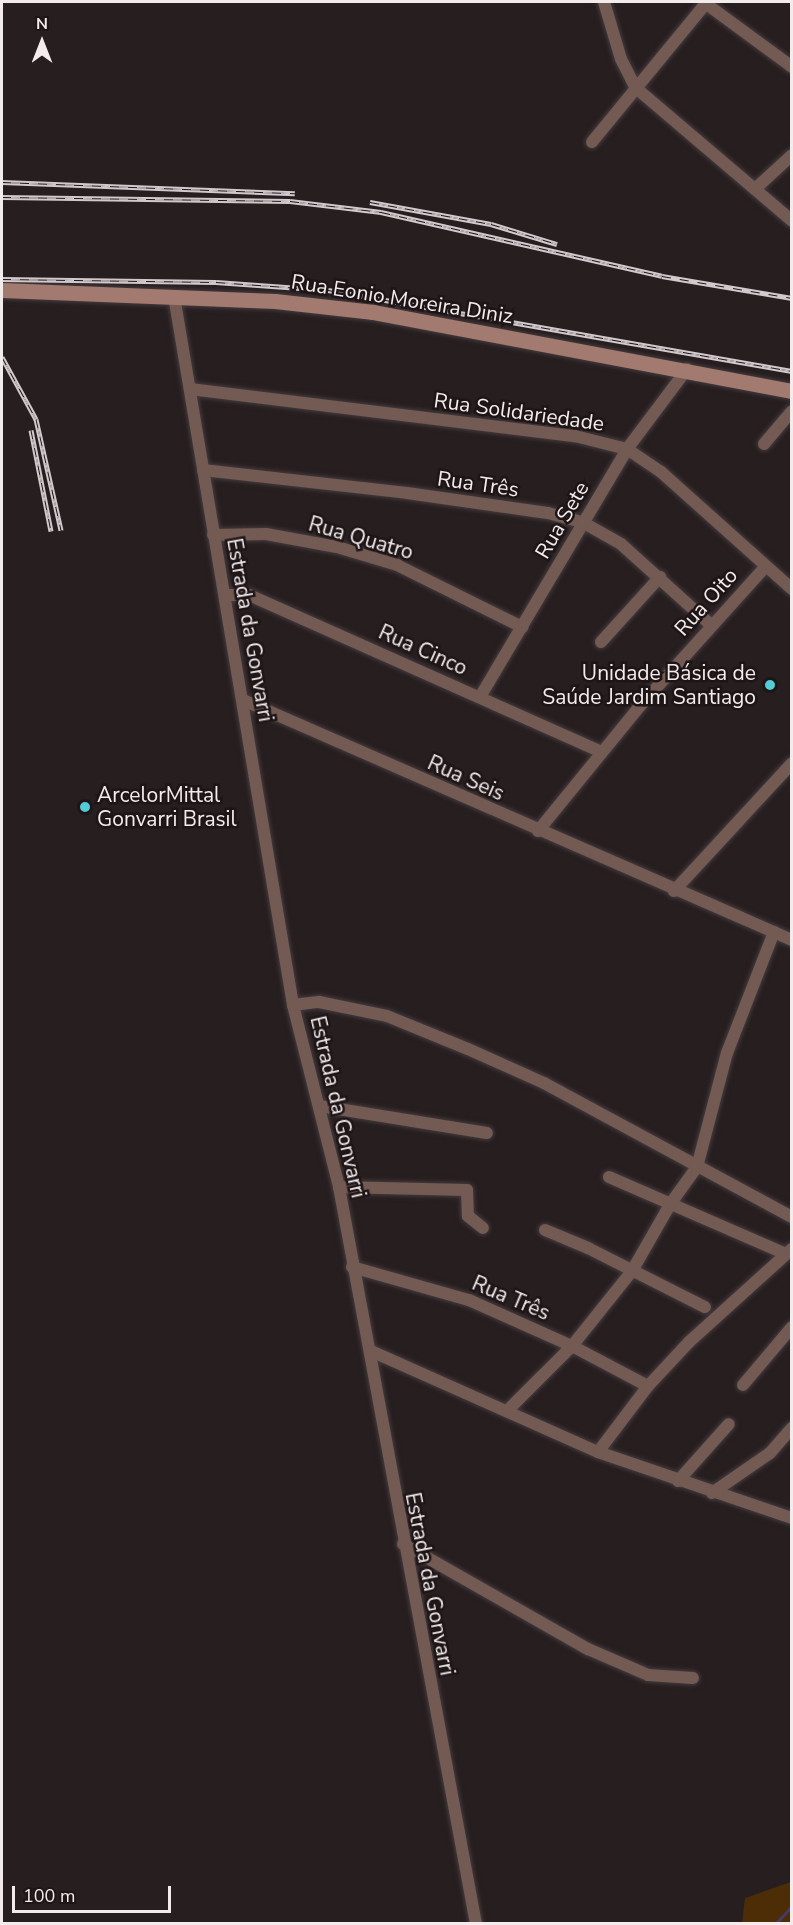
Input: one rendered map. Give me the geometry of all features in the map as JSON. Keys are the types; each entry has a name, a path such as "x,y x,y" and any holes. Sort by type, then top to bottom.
{"main road":[{"name":"Rua Eonio Moreira Diniz","path":"2,290 174,296 373,312 687,369 792,391"}],"street":[{"path":"604,2 621,59 636,88 792,221"},
{"path":"592,142 706,2 792,67"},
{"path":"755,189 792,155"},
{"name":"Estrada da Gonvarri","path":"174,296 293,1005 339,1187 352,1267 371,1351 403,1544 451,1780 476,1923"},
{"name":"Rua Sete","path":"480,697 627,449 687,369"},
{"name":"Rua Solidariedade","path":"190,389 575,436 627,449 660,471 792,589"},
{"path":"764,444 792,411"},
{"name":"Rua Três","path":"203,470 407,493 548,513 582,522 621,544 711,625"},
{"name":"Rua Quatro","path":"213,535 266,534 357,553 397,565 522,627"},
{"name":"Rua Oito","path":"538,831 711,625 765,567"},
{"path":"601,642 660,577"},
{"name":"Rua Cinco","path":"225,595 249,595 602,752"},
{"name":"Rua Seis","path":"243,700 674,891 792,940"},
{"path":"674,891 792,763"},
{"path":"507,1411 572,1346 632,1271 671,1203 697,1167 727,1053 774,932"},
{"path":"293,1005 319,1002 404,1022 522,1072 792,1218"},
{"path":"320,1106 487,1133"},
{"path":"598,1452 648,1386 789,1251 609,1177"},
{"path":"339,1187 467,1190 468,1216 483,1228"},
{"path":"545,1230 705,1307"},
{"name":"Rua Três","path":"352,1267 469,1300 572,1346 648,1386"},
{"path":"743,1385 792,1327"},
{"path":"371,1351 598,1452 712,1493 792,1518"},
{"path":"678,1481 729,1424"},
{"path":"712,1493 770,1453 792,1428"},
{"path":"403,1544 588,1649 648,1675 693,1678"}],"shaded area":[{"path":"791,1882 791,1923 742,1923 745,1898"}],"waterway":[{"path":"775,1924 792,1906"}],"railway":[{"path":"2,182 295,193"},
{"path":"2,197 290,201 381,212 662,276 792,298"},
{"path":"370,202 491,224 557,244"},
{"path":"2,279 216,282 328,290 792,371"},
{"path":"2,357 36,419 61,530"},
{"path":"31,430 51,531"}],"place":[{"name":"Unidade Básica de Saúde Jardim Santiago","path":"770,685"},
{"name":"ArcelorMittal Gonvarri Brasil","path":"85,807"}]}
